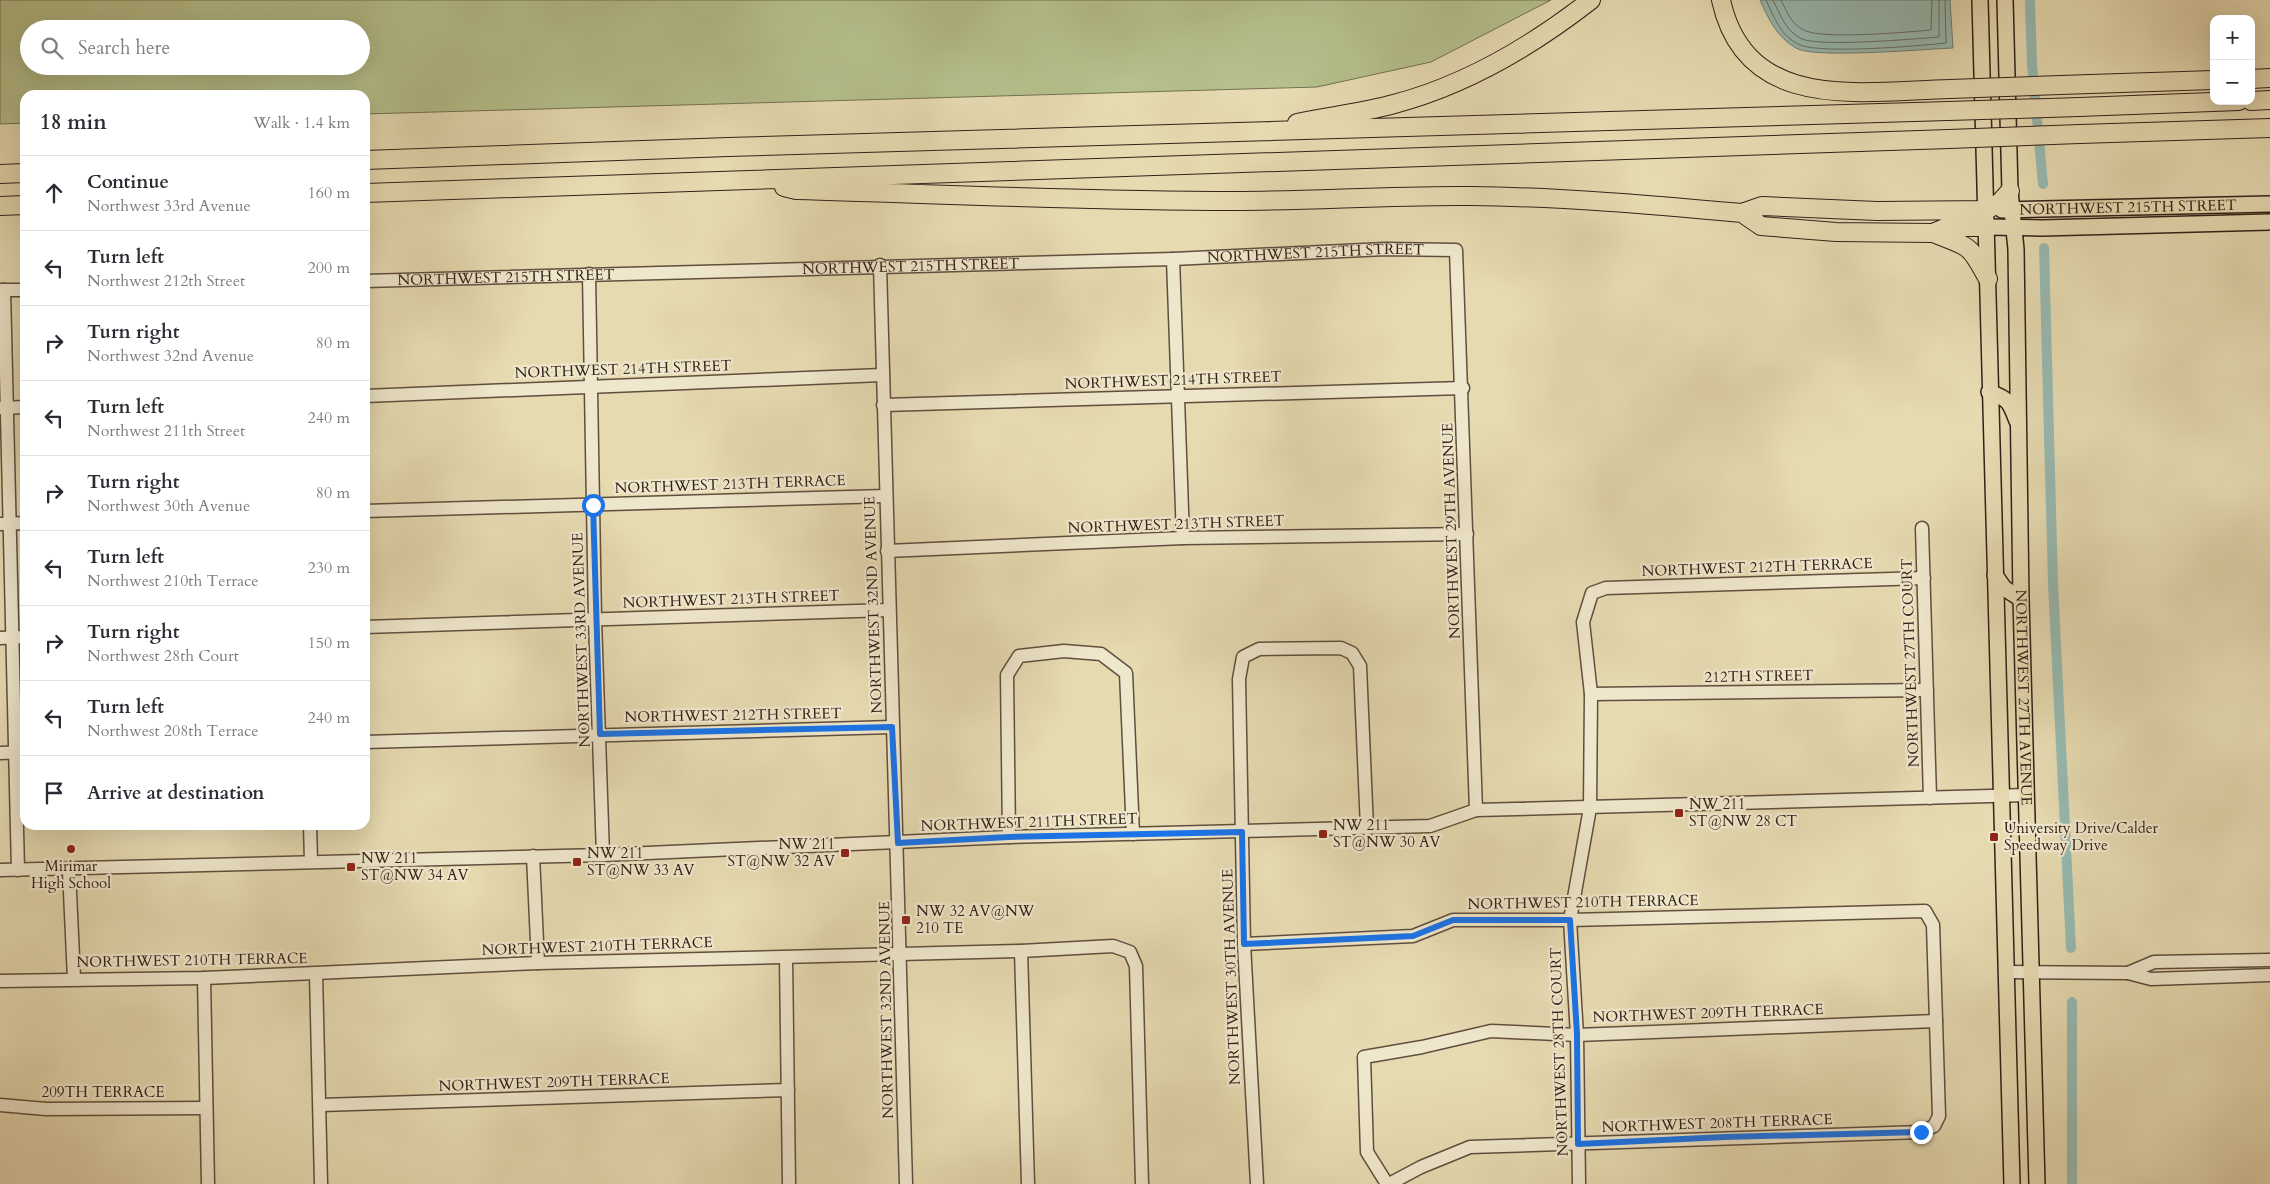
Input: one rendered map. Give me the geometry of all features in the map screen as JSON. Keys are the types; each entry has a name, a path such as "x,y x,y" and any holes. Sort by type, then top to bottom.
{"highway":[{"path":"1255,132 1360,112 1433,91 1478,72 1533,42 1591,0"},
{"path":"1720,0 1732,33 1749,59 1777,78 1809,90 1840,92 2210,80"},
{"path":"2255,78 2270,78"},
{"path":"2255,101 2270,100"},
{"path":"370,160 728,147 2210,102"},
{"path":"370,193 2270,128"},
{"path":"0,174 20,173"},
{"path":"747,180 796,190 1018,198 1234,201 1480,196 1607,202 1742,213 1762,206 1884,211 1986,218"},
{"path":"1933,233 1947,227 1986,218 2010,191"},
{"path":"0,206 20,205"},
{"path":"1742,213 1760,226 1853,232 1933,233 1968,247 1988,279"}],"main road":[{"name":"NORTHWEST 27TH AVENUE","path":"1980,0 1988,279 1989,392 2012,1184"},
{"name":"NORTHWEST 27TH AVENUE","path":"2005,0 2010,191 2015,227 2020,430 2021,599 2037,1184"},
{"name":"NORTHWEST 215TH STREET","path":"1986,218 2012,210 2270,204"},
{"name":"NORTHWEST 215TH STREET","path":"1986,218 2015,227 2270,222"},
{"path":"1989,392 2005,397 2011,404 2020,430"},
{"path":"1995,575 2004,588 2021,599 2001,617 1996,625"}],"street":[{"name":"NORTHWEST 215TH STREET","path":"370,281 1173,259 1385,250 1456,250"},
{"name":"NORTHWEST 29TH AVENUE","path":"1456,250 1463,388 1476,810"},
{"path":"1173,259 1182,538"},
{"name":"NORTHWEST 32ND AVENUE","path":"880,266 888,610 898,843 906,1184"},
{"name":"NORTHWEST 33RD AVENUE","path":"589,274 595,620 603,854"},
{"path":"18,870 20,753 5,524 2,290 20,290"},
{"name":"NORTHWEST 214TH STREET","path":"370,396 882,375"},
{"name":"NORTHWEST 214TH STREET","path":"883,405 1463,388"},
{"path":"4,408 20,407"},
{"name":"NORTHWEST 213TH TERRACE","path":"370,511 886,496"},
{"path":"5,524 20,523"},
{"name":"NORTHWEST 27TH COURT","path":"1922,528 1930,798"},
{"name":"NORTHWEST 213TH STREET","path":"887,551 1182,538 1467,534"},
{"name":"NORTHWEST 212TH TERRACE","path":"1592,593 1606,588 1924,578"},
{"name":"NORTHWEST 28TH COURT","path":"1579,1184 1577,1034 1570,920 1590,808 1591,694 1583,622 1592,593"},
{"name":"NORTHWEST 213TH STREET","path":"370,627 888,610"},
{"name":"NORTHWEST 30TH AVENUE","path":"1257,1184 1244,944 1239,679 1243,657 1259,650 1341,648 1352,652 1360,666 1367,828"},
{"path":"1009,837 1007,675 1019,656 1064,651 1101,654 1126,674 1133,834"},
{"name":"212TH STREET","path":"1591,694 1927,690"},
{"name":"NORTHWEST 212TH STREET","path":"370,742 892,727"},
{"path":"0,753 20,753"},
{"name":"NORTHWEST 211TH STREET","path":"0,870 69,870 311,861 603,854 1009,837 1430,826 1476,810 2027,795"},
{"path":"310,830 311,861"},
{"path":"533,856 538,963"},
{"path":"69,870 74,979"},
{"name":"NORTHWEST 210TH TERRACE","path":"1244,944 1413,936 1453,920 1570,920 1925,911 1933,925 1936,1021"},
{"name":"NORTHWEST 210TH TERRACE","path":"0,981 204,978 538,963 786,958 1021,951 1113,946 1130,952 1136,966 1142,1184"},
{"path":"1021,951 1028,1184"},
{"path":"786,958 790,1184"},
{"path":"2128,972 2154,962 2270,960"},
{"path":"2006,972 2128,972 2150,979 2270,975"},
{"path":"316,974 321,1184"},
{"path":"204,978 208,1184"},
{"name":"NORTHWEST 209TH TERRACE","path":"1388,1184 1367,1152 1364,1056 1422,1047 1491,1031 1577,1034 1936,1021"},
{"name":"NORTHWEST 208TH TERRACE","path":"1388,1184 1421,1167 1470,1147 1530,1143 1578,1144 1725,1137 1921,1132 1934,1126 1939,1116 1936,1021"},
{"name":"NORTHWEST 209TH TERRACE","path":"320,1105 788,1090"},
{"name":"209TH TERRACE","path":"0,1105 46,1110 206,1108"}],"green space":[{"path":"0,0 1551,0 1431,62 1317,87 370,114 370,90 20,90 20,123 0,124"}],"water":[{"path":"1760,0 1950,0 1953,48 1846,53 1807,51 1796,48 1784,39 1770,21"}],"waterway":[{"path":"2030,0 2032,65 2043,184"},
{"path":"2044,248 2053,584 2071,948"},
{"path":"2072,1002 2072,1184"}],"place":[{"name":"NW 211 ST@NW 28 CT","path":"1679,813"},
{"name":"NW 211 ST@NW 30 AV","path":"1323,834"},
{"name":"University Drive/Calder Speedway Drive","path":"1994,837"},
{"name":"Mirimar High School","path":"71,849"},
{"name":"NW 211 ST@NW 32 AV","path":"845,853"},
{"name":"NW 211 ST@NW 33 AV","path":"577,862"},
{"name":"NW 211 ST@NW 34 AV","path":"351,867"},
{"name":"NW 32 AV@NW 210 TE","path":"906,920"}],"route":[{"path":"593,505 595,620 600,734 892,727 898,843 1009,837 1242,832 1244,944 1413,936 1453,920 1570,920 1577,1034 1578,1144 1725,1137 1921,1132"}]}
